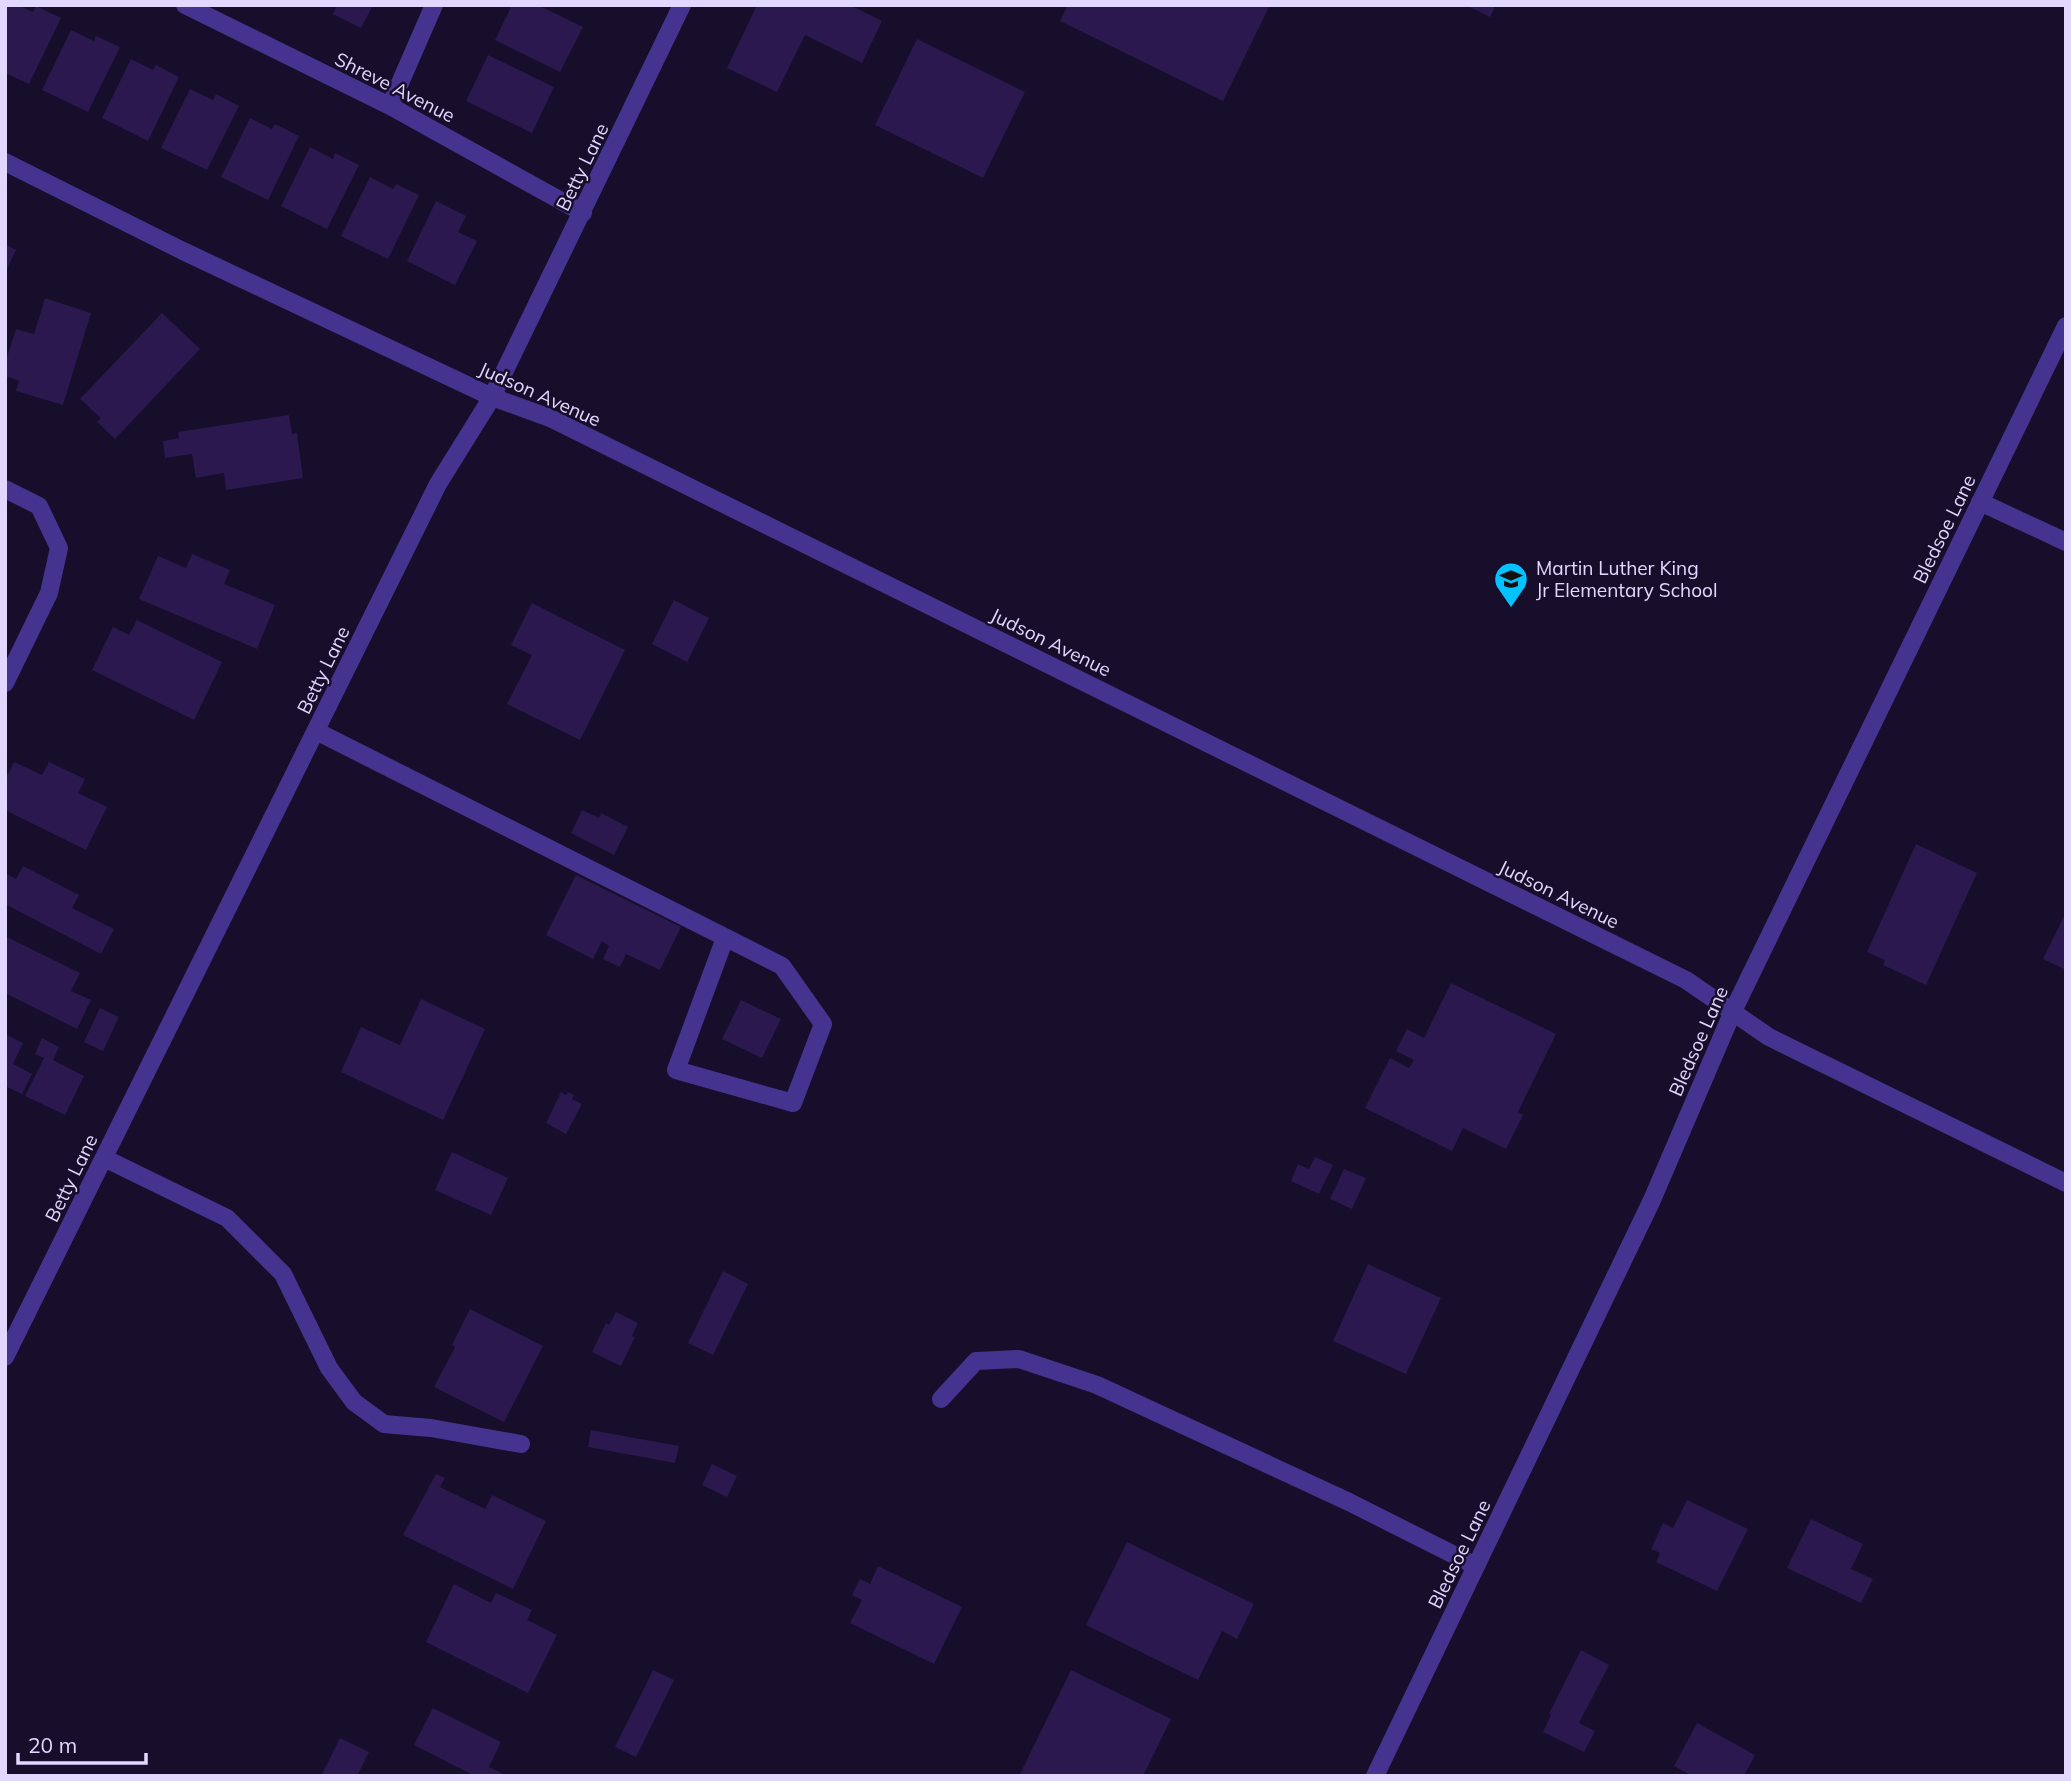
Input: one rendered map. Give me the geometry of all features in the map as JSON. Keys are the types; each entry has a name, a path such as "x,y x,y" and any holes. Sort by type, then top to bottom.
{"street":[{"name":"Shreve Avenue","path":"185,5 390,106 583,212"},
{"path":"390,106 434,5"},
{"name":"Betty Lane","path":"5,1357 438,484 492,397 682,5"},
{"name":"Judson Avenue","path":"5,162 183,251 492,397 562,424 1561,918 1686,980 1769,1037 2066,1183"},
{"name":"Bledsoe Lane","path":"1375,1776 1652,1200 1733,1011 2066,326"},
{"path":"5,489 39,506 59,548 49,593 5,683"},
{"path":"1980,502 2066,542"},
{"path":"316,731 725,938 782,967 822,1024 793,1102 677,1070 725,938"},
{"path":"104,1158 227,1218 283,1274 329,1368 354,1402 384,1424 430,1427 521,1444"},
{"path":"941,1399 976,1361 1019,1359 1097,1385 1349,1502 1476,1566"}],"building":[{"path":"8,5 18,5 33,12 36,6 61,18 29,84 5,73 5,11"},
{"path":"337,5 373,5 361,28 333,14"},
{"path":"512,5 538,5 583,27 560,72 495,40"},
{"path":"757,5 850,5 882,21 862,63 805,35 777,92 727,68"},
{"path":"1068,5 1270,5 1223,101 1060,21"},
{"path":"1466,5 1496,5 1490,17"},
{"path":"71,30 94,41 96,36 120,47 88,112 42,90"},
{"path":"917,39 1025,92 983,178 875,125"},
{"path":"488,55 554,87 532,133 466,101"},
{"path":"131,59 153,70 156,65 179,77 148,141 102,118"},
{"path":"190,89 213,100 216,94 239,106 207,170 161,148"},
{"path":"250,118 272,129 275,124 299,136 268,200 221,177"},
{"path":"310,147 333,159 335,153 359,165 327,229 281,206"},
{"path":"370,177 393,189 396,184 419,195 388,259 341,236"},
{"path":"436,201 466,216 458,232 477,241 455,285 407,261"},
{"path":"5,244 16,250 5,273"},
{"path":"45,298 91,313 63,405 16,391 19,381 5,376 5,363 16,329 34,334"},
{"path":"162,313 200,349 115,439 97,422 101,418 80,399"},
{"path":"289,415 292,434 297,433 303,478 226,490 224,473 196,478 192,454 165,458 163,441 179,438 178,432"},
{"path":"192,554 230,570 224,584 275,605 257,649 139,599 158,556 186,568"},
{"path":"674,600 709,618 687,662 652,644"},
{"path":"532,603 625,650 580,740 507,704 532,655 511,645"},
{"path":"137,620 222,662 194,720 92,670 113,627 129,635"},
{"path":"14,762 42,775 49,762 85,779 78,793 107,807 86,850 5,810 5,780"},
{"path":"582,810 599,818 601,813 628,827 614,855 571,833"},
{"path":"1916,844 1977,873 1926,985 1883,965 1885,960 1867,952"},
{"path":"23,866 79,895 72,908 114,929 101,954 5,904 5,873 16,879"},
{"path":"576,875 681,927 660,970 626,954 620,967 603,959 609,946 602,941 593,959 546,935"},
{"path":"2066,912 2066,970 2043,959"},
{"path":"5,936 80,973 71,991 91,1000 77,1029 5,993"},
{"path":"1451,983 1556,1034 1518,1112 1523,1115 1506,1149 1463,1128 1452,1151 1365,1108 1390,1058 1409,1068 1414,1060 1396,1051 1407,1029 1424,1038"},
{"path":"421,999 485,1029 443,1120 341,1072 361,1027 400,1045"},
{"path":"741,1000 781,1019 762,1058 722,1039"},
{"path":"100,1008 119,1017 103,1051 84,1042"},
{"path":"5,1034 23,1043 13,1064 32,1074 22,1094 5,1086"},
{"path":"42,1038 59,1047 53,1060 84,1076 65,1115 25,1096 44,1058 35,1054"},
{"path":"561,1092 574,1095 572,1099 582,1104 566,1134 546,1123"},
{"path":"452,1152 508,1178 491,1215 435,1190"},
{"path":"1315,1157 1333,1165 1319,1194 1291,1181 1298,1164 1309,1169"},
{"path":"1344,1169 1366,1178 1352,1209 1330,1199"},
{"path":"1368,1264 1441,1298 1406,1374 1333,1341"},
{"path":"723,1271 748,1284 713,1355 688,1343"},
{"path":"470,1309 543,1346 504,1422 434,1387 455,1347 452,1345"},
{"path":"616,1312 638,1323 632,1336 635,1337 621,1366 592,1352 606,1323 609,1325"},
{"path":"591,1430 679,1446 675,1463 588,1447"},
{"path":"712,1464 737,1476 727,1497 702,1485"},
{"path":"436,1474 445,1478 440,1487 485,1509 492,1495 546,1521 513,1589 403,1535"},
{"path":"1687,1500 1748,1529 1717,1591 1656,1562 1660,1553 1651,1549 1663,1523 1673,1528"},
{"path":"1811,1519 1863,1544 1851,1569 1873,1579 1861,1603 1787,1568"},
{"path":"1127,1542 1254,1604 1237,1639 1222,1631 1198,1680 1086,1625"},
{"path":"878,1566 962,1607 934,1664 850,1623 862,1600 852,1595 860,1579 870,1584"},
{"path":"454,1584 491,1603 496,1593 532,1610 527,1620 557,1635 528,1693 426,1642"},
{"path":"1581,1650 1609,1665 1579,1723 1595,1731 1584,1752 1543,1732 1551,1715 1549,1714"},
{"path":"653,1670 674,1680 636,1757 615,1747"},
{"path":"1071,1670 1171,1719 1143,1776 1019,1776"},
{"path":"433,1708 501,1742 489,1767 507,1776 475,1776 414,1745"},
{"path":"1697,1723 1755,1755 1744,1776 1692,1776 1674,1766"},
{"path":"340,1738 369,1752 357,1776 321,1776"}],"place":[{"name":"Martin Luther King Jr Elementary School","path":"1511,609"}]}
